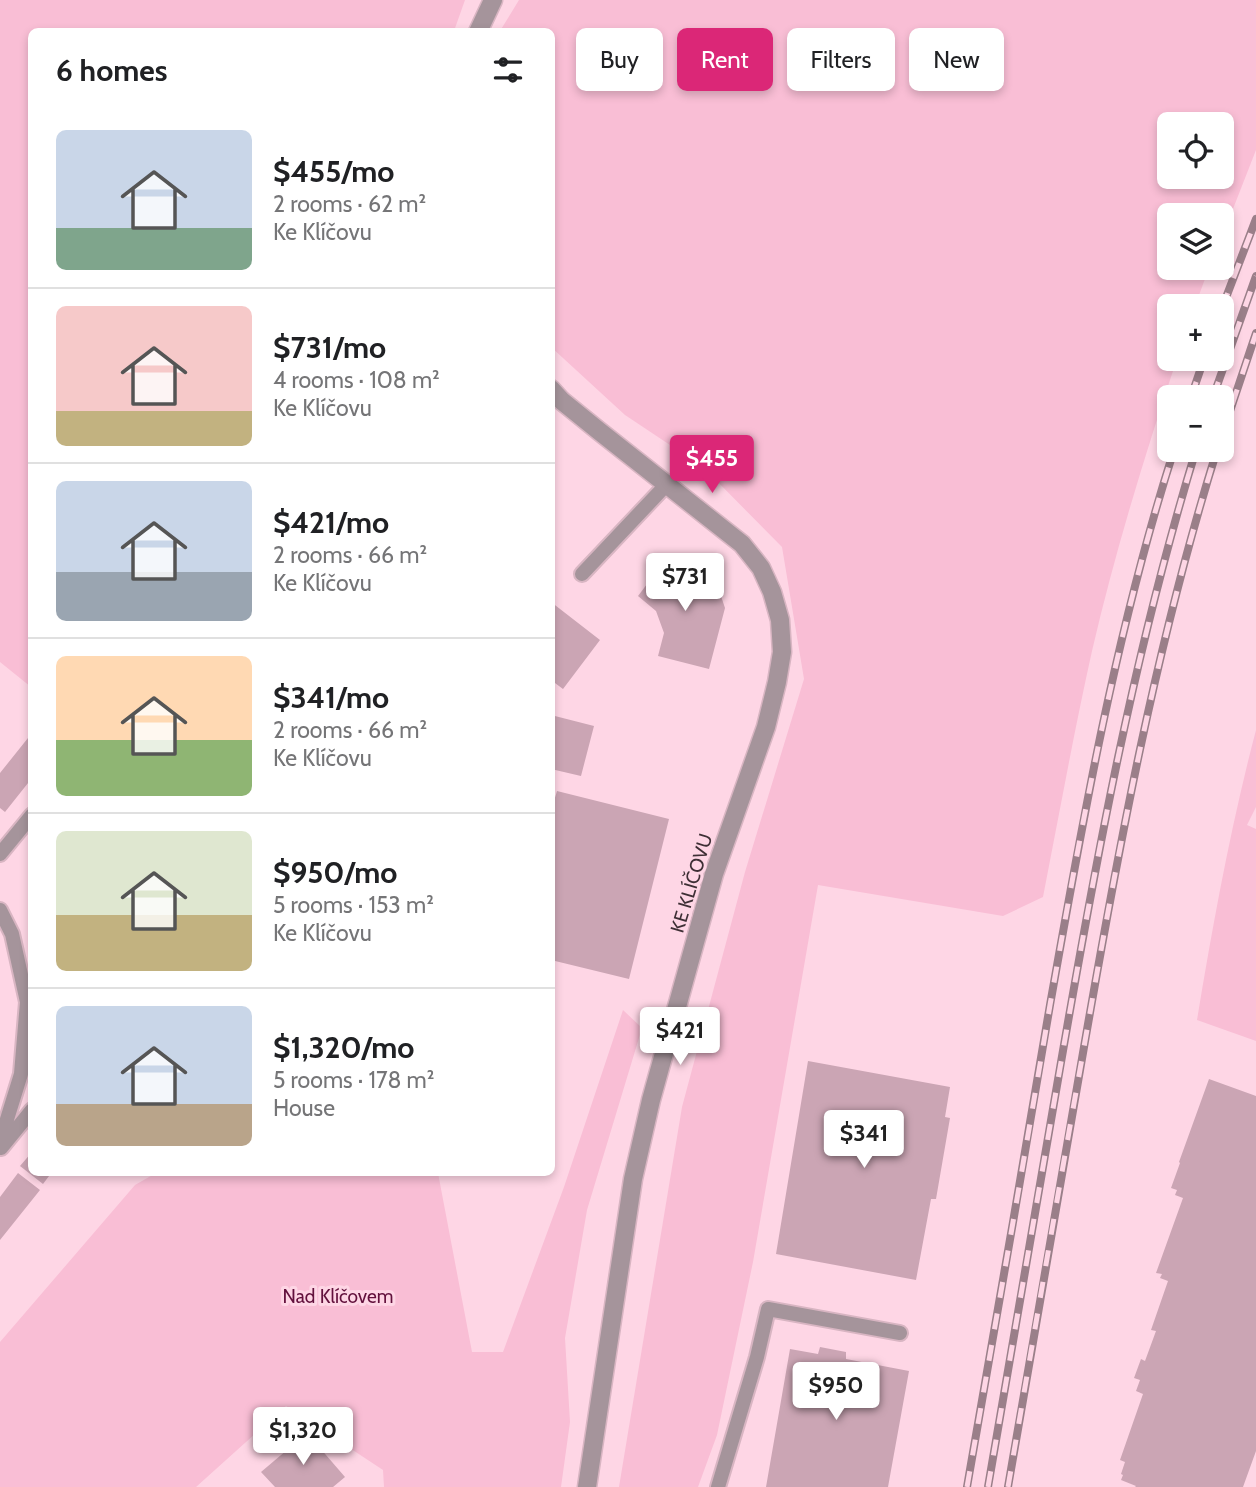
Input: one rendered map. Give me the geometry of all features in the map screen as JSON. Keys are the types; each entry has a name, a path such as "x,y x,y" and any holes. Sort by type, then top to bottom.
{"street":[{"path":"480,28 493,0"},
{"name":"KE KLÍČOVU","path":"555,393 742,544 761,568 772,592 780,620 782,652 766,727 714,874 651,1100 633,1179 587,1487"}],"lane":[{"path":"582,574 667,484"},
{"path":"0,854 28,820"},
{"path":"0,910 12,934 27,1002 20,1074 0,1142"},
{"path":"0,1149 28,1115"},
{"path":"718,1487 757,1357 768,1309 900,1333"}],"green space":[{"path":"0,0 465,0 455,28 28,28 28,685 0,662"},
{"path":"519,0 1256,0 1256,150 1234,206 1234,203 1157,203 1157,280 1205,280 1199,294 1157,294 1157,371 1173,371 1168,385 1157,385 1157,419 1110,577 1092,651 1043,897 1003,916 818,885 753,1262 717,1435 698,1487 619,1487 682,1107 745,872 804,679 782,547 703,467 625,415 555,351 555,28 502,28"},
{"path":"1256,730 1256,807 1247,825 1256,829 1256,1041 1197,1020 1223,874"},
{"name":"Nad Klíčovem","path":"623,1010 642,1028 587,1210 565,1338 570,1422 561,1487 384,1487 383,1470 286,1406 196,1487 0,1487 0,1342 135,1185 151,1176 439,1176 472,1352 503,1352 564,1187"}],"building":[{"path":"669,555 720,593 725,608 709,669 658,656 664,633 656,611 638,596"},
{"path":"555,605 600,640 563,689 555,683"},
{"path":"555,716 594,726 581,776 555,770"},
{"path":"28,738 28,783 5,812 0,808 0,773"},
{"path":"557,791 669,819 629,979 555,961"},
{"path":"808,1061 950,1087 945,1117 950,1118 936,1199 931,1199 916,1280 776,1254"},
{"path":"1209,1079 1256,1096 1256,1451 1243,1487 1135,1487 1121,1480 1125,1462 1120,1460 1143,1394 1136,1391 1140,1380 1134,1378 1141,1359 1145,1361 1156,1331 1151,1330 1168,1281 1160,1278 1162,1274 1156,1273 1183,1198 1175,1195 1177,1190 1171,1188"},
{"path":"28,1157 28,1172 20,1166"},
{"path":"18,1173 40,1190 0,1240 0,1197"},
{"path":"33,1176 49,1176 43,1184"},
{"path":"820,1347 846,1352 846,1359 909,1371 888,1487 766,1487 790,1349 818,1354"},
{"path":"307,1433 345,1477 333,1487 275,1487 261,1472"}],"railway":[{"path":"1227,294 1256,219"},
{"path":"1217,385 1256,276"},
{"path":"1234,399 1256,333"},
{"path":"1195,385 1200,371"},
{"path":"967,1487 1088,795 1135,587 1170,462"},
{"path":"988,1487 1074,990 1118,756 1154,602 1193,462"},
{"path":"1008,1487 1125,821 1175,597 1213,462"}]}
